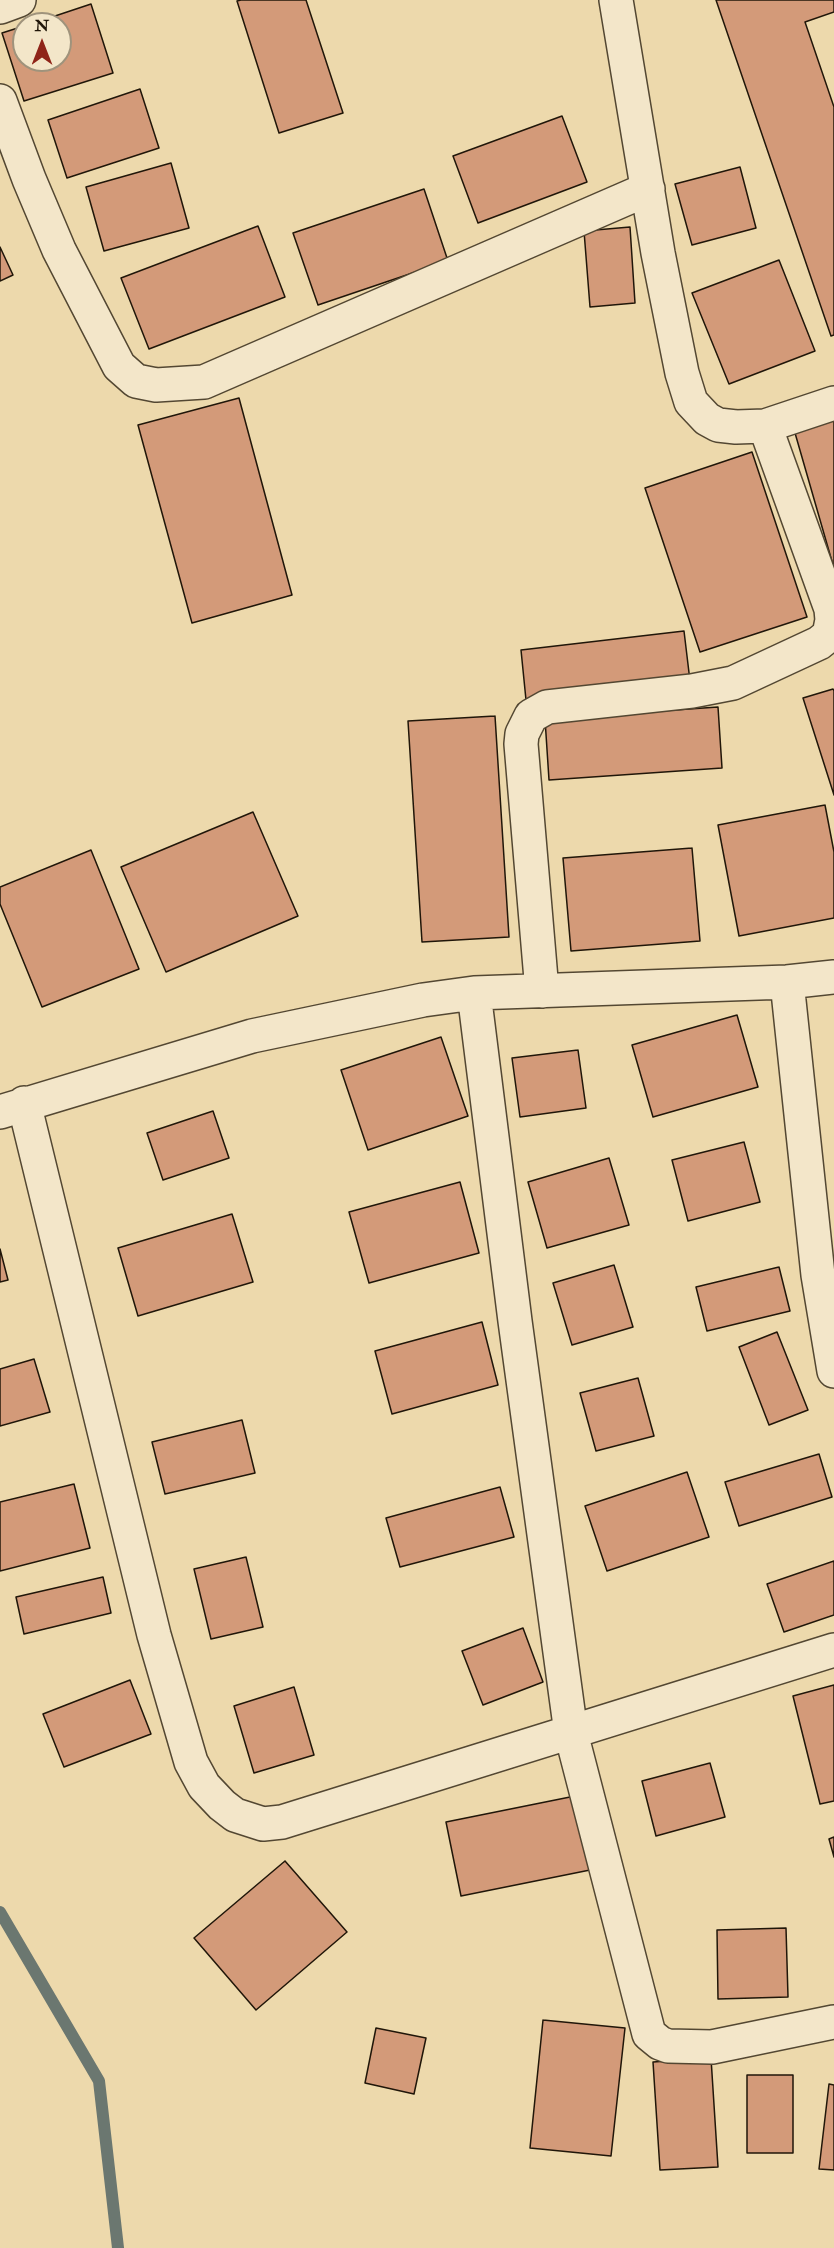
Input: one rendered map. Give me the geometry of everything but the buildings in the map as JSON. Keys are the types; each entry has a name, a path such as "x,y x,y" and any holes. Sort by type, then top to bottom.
{"street":[{"path":"0,6 19,0"},
{"path":"616,0 682,374 691,402 707,419 718,425 765,426 834,403"},
{"path":"0,101 59,250 119,366 136,381 156,385 204,382 648,189"},
{"path":"542,991 521,744 522,734 531,716 547,706 692,691 733,682 819,644 829,635 832,620 831,609 765,426"},
{"path":"834,977 787,982 474,993 423,1000 252,1036 12,1108 154,1635 191,1762 204,1786 222,1805 247,1820 263,1824 282,1822 834,1650"},
{"path":"787,982 818,1275 834,1371"},
{"path":"474,993 515,1322 571,1733 649,2034 668,2046 712,2048 834,2022"}],"waterway":[{"path":"0,1912 99,2081 118,2248"}]}
